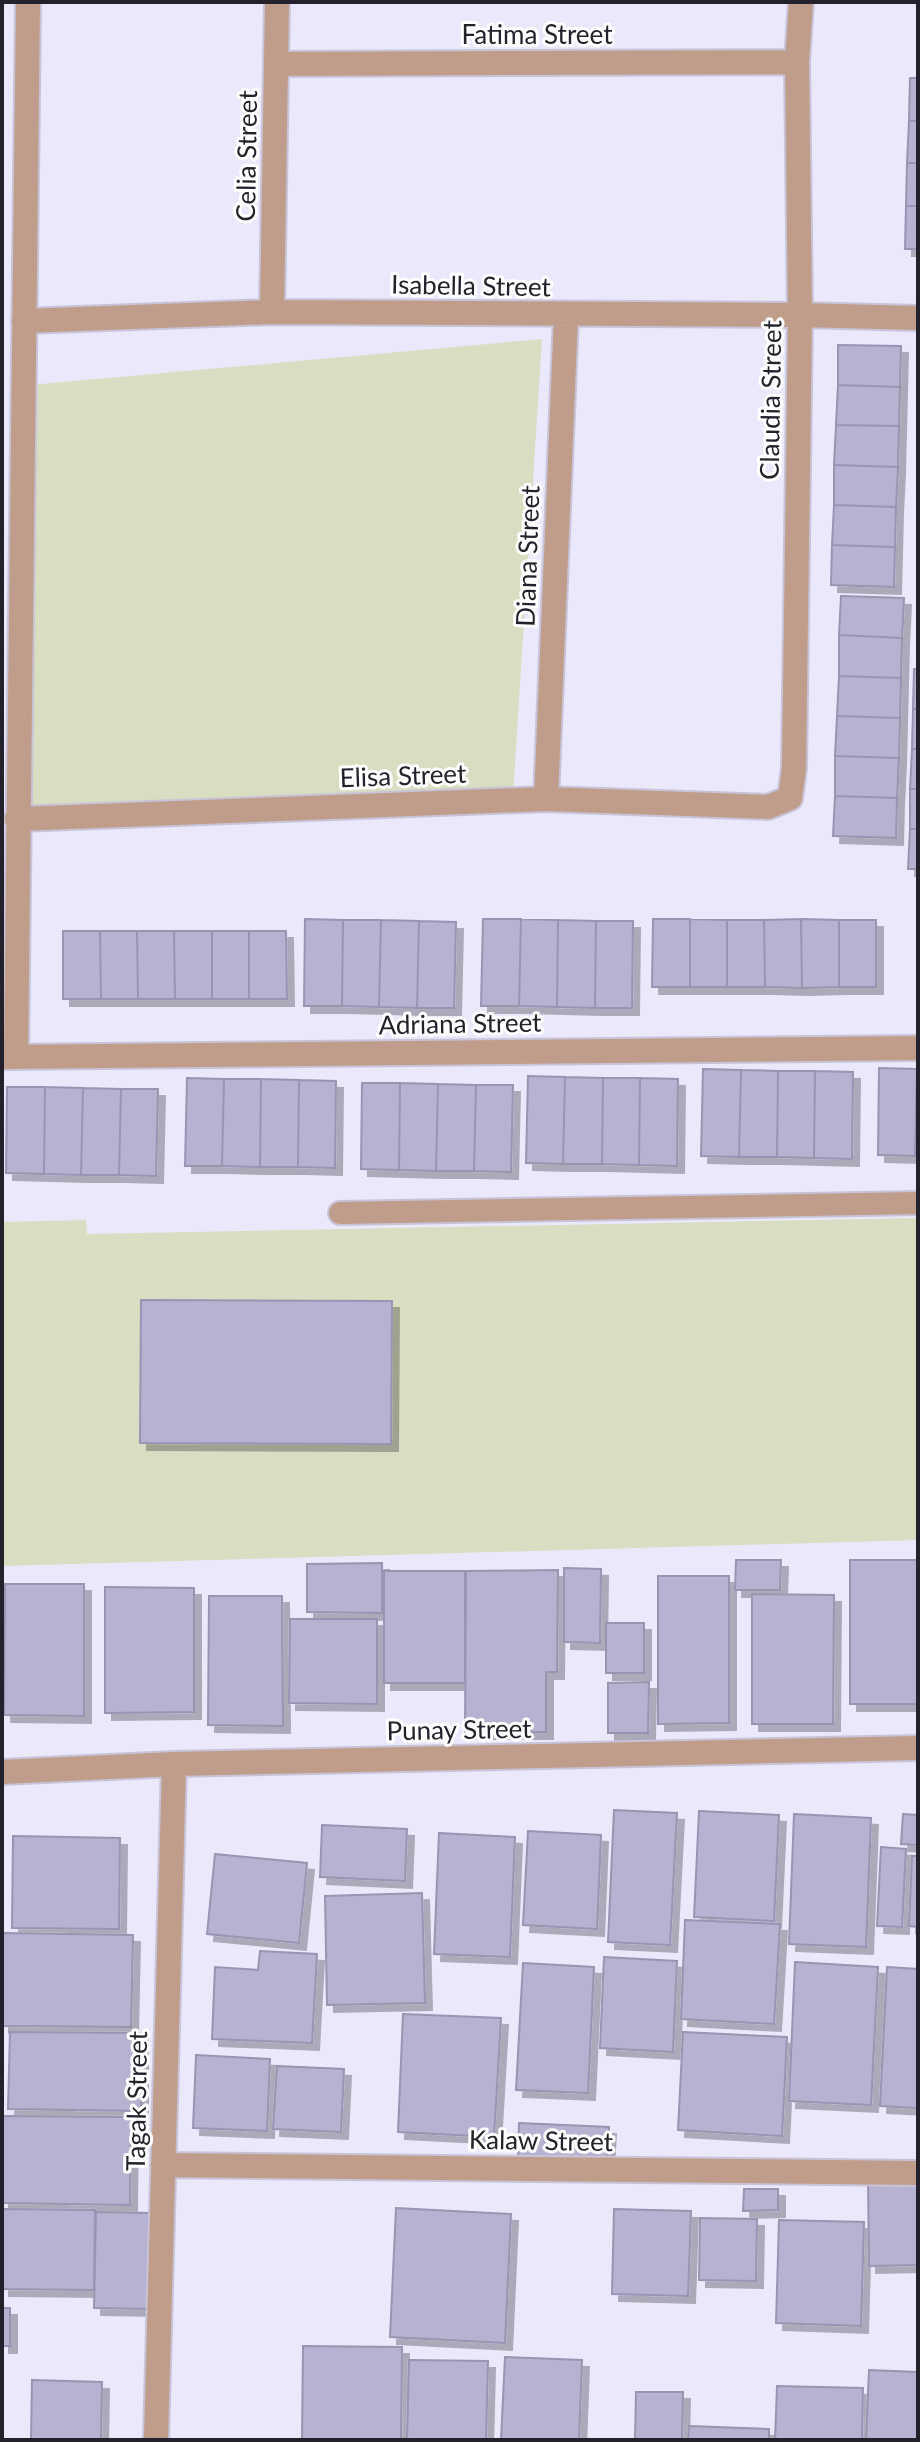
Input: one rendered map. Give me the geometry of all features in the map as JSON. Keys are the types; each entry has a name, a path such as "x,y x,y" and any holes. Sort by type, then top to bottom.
{"street":[{"path":"9,1057 17,819 28,2"},
{"name":"Celia Street","path":"272,312 277,2"},
{"name":"Claudia Street","path":"790,798 794,768 800,315 797,62 801,2"},
{"name":"Fatima Street","path":"276,64 797,62"},
{"name":"Isabella Street","path":"24,321 272,312 918,318"},
{"name":"Diana Street","path":"546,799 566,315"},
{"name":"Elisa Street","path":"17,819 546,799 768,807 790,798"},
{"name":"Adriana Street","path":"9,1057 918,1048"},
{"name":"Punay Street","path":"2,1772 174,1764 918,1748"},
{"name":"Tagak Street","path":"156,2440 174,1764"},
{"name":"Kalaw Street","path":"163,2165 918,2173"}],"lane":[{"path":"340,1213 918,1203"}],"green space":[{"path":"542,339 512,811 13,832 30,385"},
{"path":"918,1218 918,1540 2,1566 2,1222 86,1220 87,1234"}],"building":[{"path":"910,78 918,78 918,121 909,121"},
{"path":"909,121 918,121 918,163 907,163"},
{"path":"907,163 918,163 918,206 906,206"},
{"path":"906,206 918,206 918,249 905,249"},
{"path":"838,345 901,346 900,387 838,385"},
{"path":"838,385 900,387 899,426 836,425"},
{"path":"836,425 899,426 898,467 834,465"},
{"path":"834,465 898,467 896,507 834,505"},
{"path":"834,505 896,507 895,547 832,545"},
{"path":"832,545 895,547 894,587 831,585"},
{"path":"841,596 904,598 902,638 839,635"},
{"path":"839,635 902,638 901,678 839,676"},
{"path":"914,669 918,669 918,709 913,709"},
{"path":"839,676 901,678 900,718 837,716"},
{"path":"913,709 918,709 918,749 912,749"},
{"path":"837,716 900,718 899,758 835,756"},
{"path":"912,749 918,749 918,789 910,789"},
{"path":"835,756 899,758 897,798 835,796"},
{"path":"910,789 918,789 918,829 910,829"},
{"path":"835,796 897,798 896,838 833,836"},
{"path":"910,829 918,829 918,869 908,869"},
{"path":"305,919 343,920 342,1006 304,1006"},
{"path":"483,919 521,919 519,1006 481,1006"},
{"path":"521,919 558,920 557,1007 519,1006"},
{"path":"653,919 690,919 690,987 652,987"},
{"path":"690,919 727,920 727,987 690,987"},
{"path":"801,919 802,988 765,987 764,920"},
{"path":"801,919 839,920 839,987 802,988"},
{"path":"343,920 381,920 379,1007 342,1006"},
{"path":"381,920 419,921 417,1008 379,1007"},
{"path":"558,920 596,921 595,1008 557,1007"},
{"path":"727,920 764,920 765,987 727,987"},
{"path":"839,920 876,920 876,987 839,987"},
{"path":"419,921 456,922 454,1008 417,1008"},
{"path":"596,921 633,921 632,1008 595,1008"},
{"path":"63,931 100,931 101,999 63,999"},
{"path":"100,931 137,931 138,999 101,999"},
{"path":"137,931 174,931 175,999 138,999"},
{"path":"174,931 212,931 212,999 175,999"},
{"path":"212,931 249,931 249,999 212,999"},
{"path":"249,931 286,931 287,999 249,999"},
{"path":"879,1068 917,1069 915,1156 878,1155"},
{"path":"703,1069 741,1070 739,1157 701,1156"},
{"path":"917,1069 918,1156 915,1156"},
{"path":"741,1070 778,1071 777,1157 739,1157"},
{"path":"778,1071 815,1071 814,1158 777,1157"},
{"path":"815,1071 853,1072 852,1159 814,1158"},
{"path":"528,1076 565,1077 563,1164 526,1163"},
{"path":"565,1077 603,1078 602,1164 563,1164"},
{"path":"187,1078 224,1079 222,1166 185,1166"},
{"path":"603,1078 640,1078 639,1165 602,1164"},
{"path":"640,1078 678,1079 677,1166 639,1165"},
{"path":"224,1079 261,1079 260,1167 222,1166"},
{"path":"261,1079 299,1080 298,1167 260,1167"},
{"path":"299,1080 336,1081 335,1168 298,1167"},
{"path":"362,1083 400,1083 399,1170 361,1169"},
{"path":"400,1083 438,1084 436,1171 399,1170"},
{"path":"438,1084 476,1085 474,1171 436,1171"},
{"path":"476,1085 513,1085 511,1172 474,1171"},
{"path":"7,1087 45,1087 44,1174 6,1173"},
{"path":"45,1087 83,1088 81,1175 44,1174"},
{"path":"83,1088 121,1089 119,1175 81,1175"},
{"path":"121,1089 158,1089 156,1176 119,1175"},
{"path":"141,1300 392,1301 391,1444 140,1443"},
{"path":"736,1560 781,1560 780,1590 735,1590"},
{"path":"850,1560 918,1560 918,1704 850,1704"},
{"path":"382,1563 382,1613 307,1612 307,1564"},
{"path":"564,1568 601,1569 600,1643 564,1642"},
{"path":"558,1570 557,1672 546,1672 546,1732 465,1732 466,1571"},
{"path":"384,1571 465,1571 465,1683 384,1683"},
{"path":"658,1576 729,1576 729,1723 658,1724"},
{"path":"5,1584 84,1584 84,1716 4,1715"},
{"path":"105,1587 194,1588 194,1712 105,1713"},
{"path":"752,1594 834,1595 833,1724 752,1724"},
{"path":"209,1596 282,1596 283,1726 208,1725"},
{"path":"290,1619 377,1619 377,1704 289,1703"},
{"path":"606,1623 644,1623 644,1673 606,1673"},
{"path":"649,1682 648,1733 608,1733 608,1683"},
{"path":"614,1810 677,1813 670,1945 608,1942"},
{"path":"699,1811 779,1815 774,1921 694,1917"},
{"path":"794,1814 871,1818 866,1947 789,1944"},
{"path":"903,1814 918,1815 918,1845 901,1844"},
{"path":"322,1825 407,1829 405,1881 320,1877"},
{"path":"528,1831 601,1835 597,1929 523,1925"},
{"path":"439,1833 515,1837 510,1957 434,1954"},
{"path":"13,1836 120,1838 119,1929 12,1928"},
{"path":"881,1847 906,1849 902,1927 877,1926"},
{"path":"215,1854 307,1863 299,1943 207,1934"},
{"path":"912,1856 918,1856 918,1927 909,1926"},
{"path":"422,1893 425,2003 327,2005 325,1896"},
{"path":"685,1920 780,1924 774,2024 681,2019"},
{"path":"2,1933 133,1935 131,2027 2,2026"},
{"path":"260,1951 317,1954 312,2043 212,2039 215,1967 258,1970"},
{"path":"604,1957 677,1961 673,2052 600,2048"},
{"path":"795,1962 878,1967 871,2105 789,2101"},
{"path":"523,1963 594,1967 588,2093 516,2090"},
{"path":"887,1967 918,1969 918,2108 880,2106"},
{"path":"403,2014 501,2018 494,2137 398,2132"},
{"path":"10,2032 141,2033 141,2111 8,2109"},
{"path":"683,2032 787,2037 782,2136 678,2130"},
{"path":"196,2055 270,2059 267,2131 193,2128"},
{"path":"277,2066 344,2069 341,2132 273,2129"},
{"path":"2,2116 131,2117 130,2205 2,2203"},
{"path":"519,2123 609,2127 607,2161 518,2156"},
{"path":"918,2178 918,2265 869,2266 868,2179"},
{"path":"744,2189 778,2189 778,2210 743,2211"},
{"path":"396,2208 511,2214 505,2343 390,2337"},
{"path":"2,2209 95,2210 94,2290 2,2289"},
{"path":"614,2209 691,2211 688,2296 612,2294"},
{"path":"96,2212 153,2213 152,2309 94,2308"},
{"path":"700,2218 757,2219 756,2281 699,2280"},
{"path":"779,2220 864,2222 861,2326 776,2323"},
{"path":"2,2308 10,2308 10,2346 2,2346"},
{"path":"303,2346 402,2347 401,2440 302,2440"},
{"path":"505,2357 582,2360 579,2440 501,2440"},
{"path":"409,2360 488,2361 486,2440 407,2440"},
{"path":"869,2370 918,2372 918,2440 866,2440"},
{"path":"32,2380 102,2382 101,2440 31,2440"},
{"path":"777,2386 863,2388 862,2440 775,2440"},
{"path":"636,2392 683,2392 682,2440 635,2440"},
{"path":"689,2426 769,2429 769,2440 688,2440"}]}
